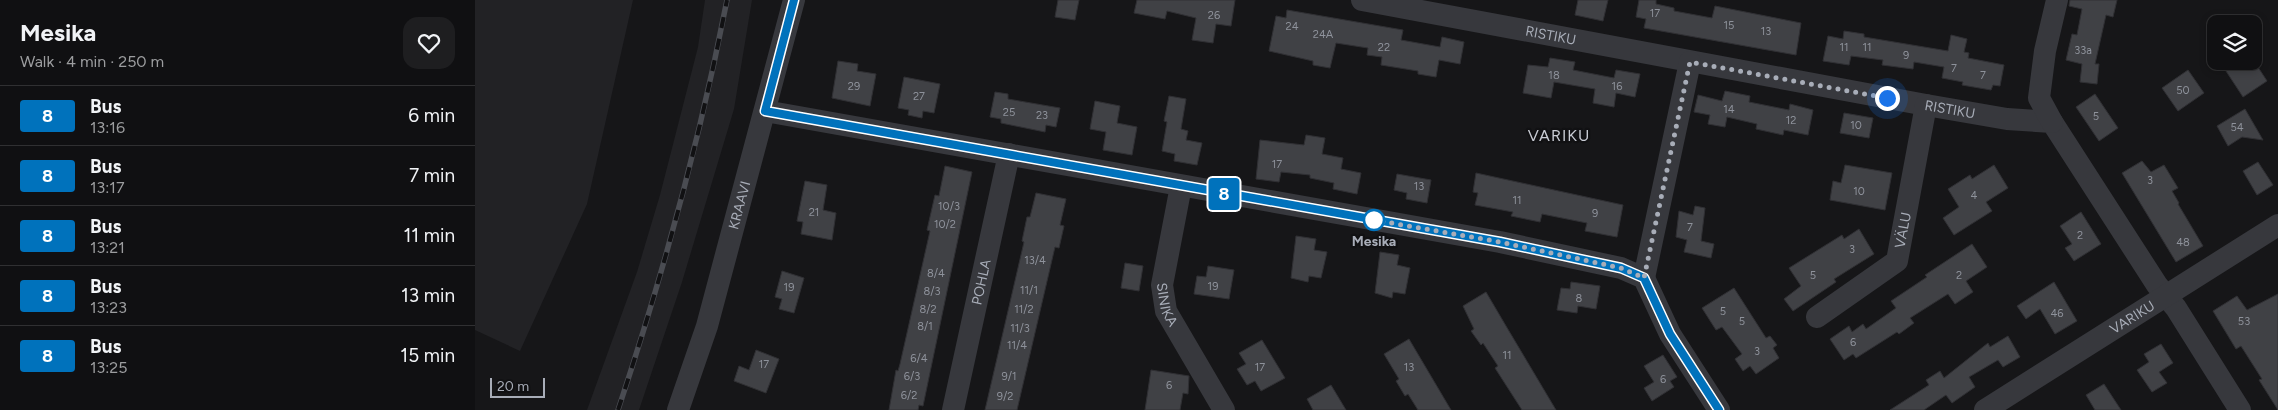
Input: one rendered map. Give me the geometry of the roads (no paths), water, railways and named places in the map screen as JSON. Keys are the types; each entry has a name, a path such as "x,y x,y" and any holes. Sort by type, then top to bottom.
{"street":[{"name":"KRAAVI","path":"678,410 707,326 794,0"},
{"name":"RISTIKU","path":"1362,0 1926,105 2007,118 2052,122"},
{"path":"2057,0 2045,51 2039,98 2052,122 2176,308 2240,410"},
{"path":"1690,62 1644,278 1670,334 1719,410"},
{"name":"VÄLU","path":"1817,317 1897,261 1926,105"},
{"path":"765,111 1500,242 1621,268 1644,278"},
{"name":"POHLA","path":"953,410 1009,154"},
{"name":"SINIKA","path":"1181,186 1162,285 1166,311 1224,410"},
{"name":"VARIKU","path":"1985,410 2278,225"}],"railway":[{"path":"618,410 650,309 693,155 727,0"}],"place":[{"name":"Mesika","path":"1374,220"}],"district":[{"name":"VARIKU","path":"1559,135"}]}
